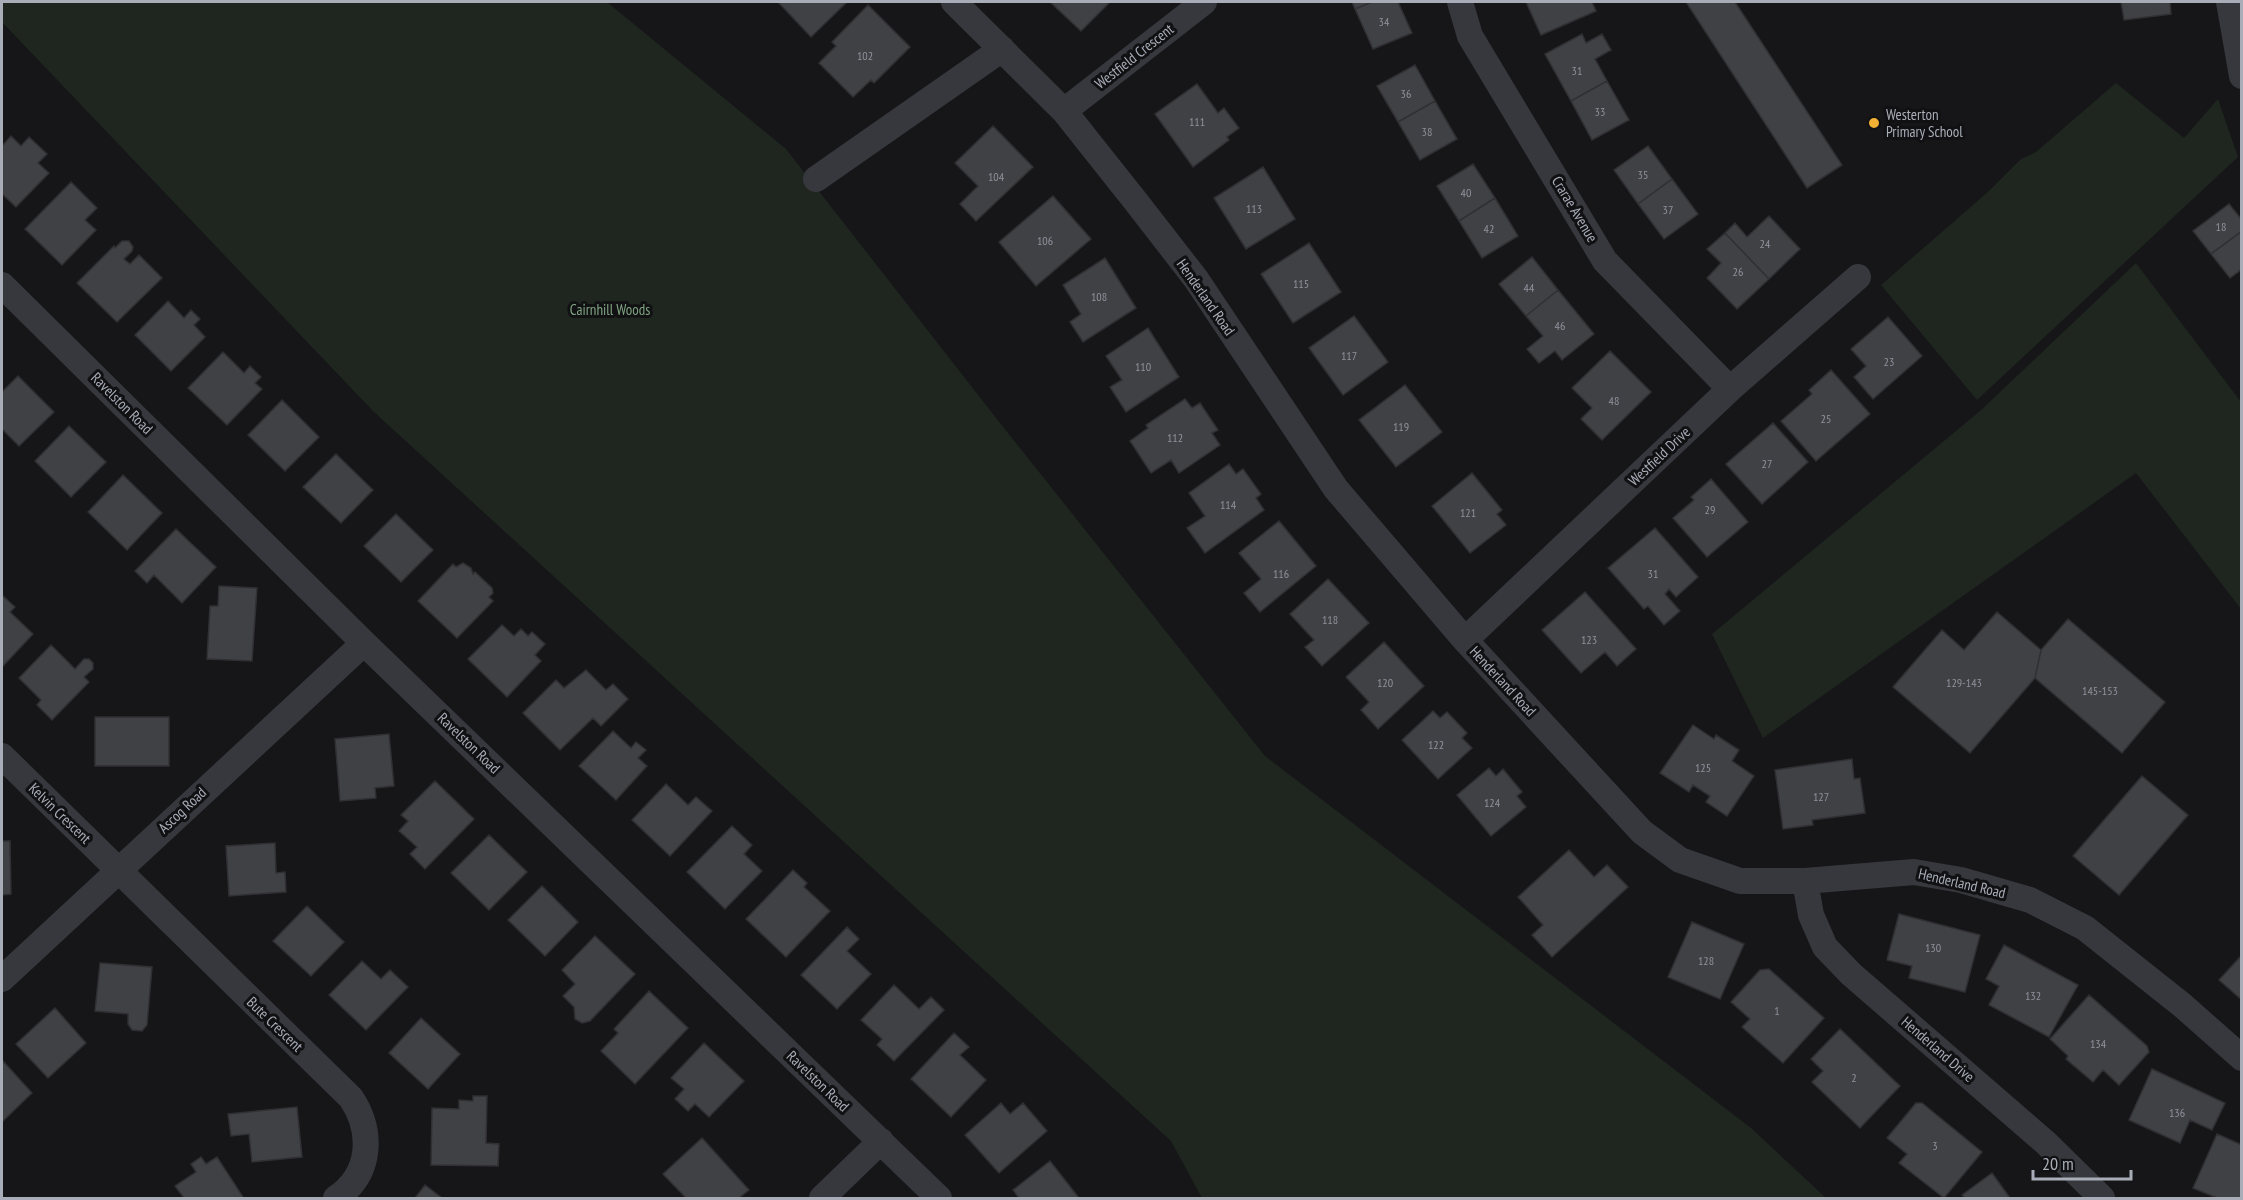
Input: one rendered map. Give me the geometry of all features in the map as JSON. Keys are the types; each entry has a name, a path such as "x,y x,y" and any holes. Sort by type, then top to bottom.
{"street":[{"name":"Henderland Road","path":"954,2 1064,111 1196,279 1336,489 1465,640 1642,832 1680,860 1740,881 1805,881 1914,872 1961,880 2030,900 2085,928 2182,1005 2241,1058"},
{"name":"Westfield Crescent","path":"1064,111 1204,2"},
{"name":"Crarae Avenue","path":"1460,2 1470,36 1605,261 1730,389"},
{"path":"2229,2 2241,76"},
{"path":"816,179 1002,49"},
{"name":"Westfield Drive","path":"1465,640 1730,389 1858,277"},
{"name":"Ravelston Road","path":"2,285 364,643 939,1198"},
{"name":"Ascog Road","path":"2,979 364,643"},
{"name":"Kelvin Crescent","path":"2,756 118,870"},
{"name":"Bute Crescent","path":"118,870 351,1098 359,1110 366,1130 366,1149 359,1173 346,1191 336,1198"},
{"name":"Henderland Drive","path":"1805,881 1811,915 1825,947 1851,974 2046,1143 2102,1198"},
{"path":"822,1198 881,1141"}],"green space":[{"name":"Cairnhill Woods","path":"2,2 607,2 786,149 1265,756 1751,1128 1826,1198 1202,1198 1171,1141 374,412 2,22"},
{"path":"2116,83 2184,138 2218,99 2238,157 1977,400 1881,285 1989,191 2021,159 2036,152"},
{"path":"2136,263 2241,402 2241,609 2136,473 1763,738 1712,634 1980,411"}],"building":[{"path":"778,2 847,2 811,37"},
{"path":"1050,2 1110,2 1081,31"},
{"path":"1352,2 1372,2 1355,9"},
{"path":"1372,2 1398,2 1412,33 1373,49 1355,9"},
{"path":"1526,2 1592,2 1596,11 1541,35"},
{"path":"1686,2 1735,2 1842,165 1807,188"},
{"path":"2121,2 2170,2 2171,14 2124,20"},
{"path":"868,5 910,47 874,83 871,80 853,97 819,63 836,46 832,42"},
{"path":"1582,34 1586,43 1602,34 1611,50 1595,59 1607,81 1571,101 1545,54"},
{"path":"1415,65 1435,101 1398,122 1377,86"},
{"path":"1607,81 1629,120 1592,140 1571,101"},
{"path":"1197,84 1218,113 1224,108 1239,128 1227,137 1229,140 1193,167 1155,114"},
{"path":"1435,101 1457,139 1420,160 1398,122"},
{"path":"993,126 1033,167 976,221 960,204 978,186 955,163"},
{"path":"11,136 21,146 29,137 47,154 38,163 49,173 16,207 2,194 2,146"},
{"path":"1648,146 1672,179 1638,204 1614,170"},
{"path":"1473,164 1495,198 1459,221 1437,186"},
{"path":"1263,167 1295,219 1246,249 1214,198"},
{"path":"1672,179 1698,214 1664,239 1638,204"},
{"path":"71,182 97,208 85,220 96,230 62,265 25,229"},
{"path":"1053,196 1091,239 1036,286 999,242"},
{"path":"1495,198 1518,236 1482,258 1459,221"},
{"path":"2229,204 2242,220 2242,231 2211,254 2193,231"},
{"path":"1769,216 1800,249 1769,279 1725,233 1735,223 1747,237"},
{"path":"2242,231 2242,269 2230,278 2211,254"},
{"path":"1725,233 1769,279 1737,309 1707,278 1721,263 1707,249"},
{"path":"122,241 129,241 133,247 124,259 130,264 139,255 162,278 117,322 77,283 114,246 115,248"},
{"path":"1309,243 1341,292 1293,323 1261,274"},
{"path":"1532,257 1558,290 1526,316 1499,284"},
{"path":"1105,258 1136,308 1083,342 1070,322 1081,314 1063,285"},
{"path":"1558,290 1594,334 1562,360 1555,351 1539,363 1527,349 1543,336 1526,316"},
{"path":"168,301 184,318 191,310 200,319 194,325 205,337 171,371 135,335"},
{"path":"1354,316 1388,362 1343,395 1309,348"},
{"path":"1888,317 1922,356 1873,399 1854,377 1866,366 1851,349"},
{"path":"1148,328 1179,377 1126,412 1110,387 1122,380 1106,356"},
{"path":"1610,351 1651,392 1602,440 1581,419 1592,408 1572,388"},
{"path":"223,352 244,373 250,366 261,377 255,383 262,389 227,425 188,388"},
{"path":"1831,370 1870,414 1816,461 1781,421 1812,394 1809,390"},
{"path":"18,376 54,412 19,446 2,429 2,392"},
{"path":"1405,385 1442,432 1396,467 1359,420"},
{"path":"1185,399 1192,408 1200,403 1218,430 1212,433 1220,445 1179,473 1171,460 1151,473 1130,441 1148,428 1146,425"},
{"path":"282,400 319,437 285,471 248,435"},
{"path":"1773,423 1808,462 1762,504 1726,464"},
{"path":"69,426 106,462 71,497 35,461"},
{"path":"336,454 373,490 341,523 303,487"},
{"path":"1229,464 1236,474 1243,469 1261,494 1256,498 1264,510 1205,553 1187,528 1205,516 1189,493"},
{"path":"1472,473 1502,510 1497,514 1506,525 1470,553 1432,506"},
{"path":"123,475 162,513 127,550 88,512"},
{"path":"1711,479 1748,522 1707,557 1673,518 1694,500 1691,497"},
{"path":"396,514 433,550 401,582 364,546"},
{"path":"1279,521 1316,566 1260,612 1244,593 1261,579 1239,553"},
{"path":"1655,528 1698,577 1676,597 1669,589 1665,594 1680,611 1664,625 1648,606 1644,609 1608,568"},
{"path":"176,529 216,567 182,603 154,575 147,583 135,571"},
{"path":"463,563 471,568 473,574 475,572 492,588 493,593 489,597 493,601 457,638 418,601 453,564 456,567"},
{"path":"1328,579 1369,623 1322,666 1305,647 1314,640 1290,614"},
{"path":"219,586 257,588 252,661 207,659 210,606 218,606"},
{"path":"1585,592 1636,649 1617,666 1605,652 1581,673 1542,630"},
{"path":"3,596 15,607 10,612 33,634 2,667 2,598"},
{"path":"1997,612 2041,650 2035,678 1970,753 1893,687 1942,630 1964,650"},
{"path":"2068,619 2165,702 2122,753 2035,678 2041,650"},
{"path":"502,625 514,636 521,629 528,636 532,632 545,644 535,655 541,661 507,697 468,659"},
{"path":"1384,642 1424,686 1378,729 1361,710 1369,702 1346,677"},
{"path":"51,645 75,669 84,659 89,659 93,663 93,669 84,677 89,682 52,720 37,705 41,700 19,678"},
{"path":"586,670 606,690 613,684 628,699 601,726 593,718 560,750 523,713 556,680 564,688"},
{"path":"1433,711 1440,718 1447,712 1467,733 1462,738 1472,748 1438,779 1402,740"},
{"path":"95,717 169,717 169,766 95,766"},
{"path":"1693,725 1714,739 1716,735 1739,750 1732,761 1754,776 1727,816 1706,802 1710,796 1693,785 1689,792 1660,773"},
{"path":"613,731 631,748 636,742 646,750 638,758 647,766 616,800 579,766"},
{"path":"389,734 394,786 375,788 376,798 340,801 335,739"},
{"path":"1852,759 1854,779 1860,778 1865,813 1812,820 1813,825 1783,829 1775,770"},
{"path":"1489,768 1496,776 1503,769 1522,792 1517,796 1526,807 1491,836 1457,795"},
{"path":"2142,776 2188,815 2119,895 2073,856"},
{"path":"435,781 474,819 425,869 410,854 417,847 399,831 408,821 401,815"},
{"path":"666,784 688,805 696,797 712,811 670,856 632,820"},
{"path":"732,826 752,845 744,854 762,871 725,909 687,872"},
{"path":"489,835 527,872 489,910 451,873"},
{"path":"2,841 10,841 11,894 2,895"},
{"path":"275,843 276,873 285,872 286,892 229,896 226,846"},
{"path":"1569,850 1594,877 1607,865 1628,887 1552,957 1532,935 1543,925 1518,897"},
{"path":"793,870 807,883 804,887 830,911 786,957 746,919"},
{"path":"542,886 578,922 545,956 508,920"},
{"path":"307,906 344,942 311,976 273,941"},
{"path":"1899,914 1980,935 1965,992 1909,978 1912,966 1887,960"},
{"path":"1692,922 1744,944 1720,999 1668,977"},
{"path":"847,927 859,939 847,951 871,974 837,1009 801,975"},
{"path":"595,936 635,974 590,1021 582,1023 575,1019 574,1007 563,996 575,984 562,970"},
{"path":"2004,945 2078,985 2049,1037 1989,1005 1999,986 1986,979"},
{"path":"2242,955 2242,1000 2219,980"},
{"path":"362,961 381,979 390,970 408,987 366,1030 329,995"},
{"path":"100,963 152,967 147,1025 142,1031 132,1030 128,1024 128,1014 95,1011"},
{"path":"1769,969 1824,1018 1783,1063 1742,1027 1750,1019 1731,1002 1760,970"},
{"path":"894,985 919,1009 931,997 944,1010 894,1061 877,1045 882,1039 861,1020"},
{"path":"649,991 688,1028 635,1084 601,1051 618,1033 614,1029"},
{"path":"2089,995 2147,1046 2149,1052 2119,1085 2103,1070 2093,1082 2066,1059 2068,1056 2050,1039"},
{"path":"55,1008 86,1043 48,1078 16,1044"},
{"path":"421,1018 460,1054 428,1089 389,1053"},
{"path":"1840,1029 1900,1086 1860,1128 1812,1082 1823,1071 1811,1059"},
{"path":"954,1033 969,1047 960,1055 986,1080 951,1117 911,1079"},
{"path":"704,1043 744,1081 709,1117 695,1104 688,1111 675,1099 684,1089 671,1078"},
{"path":"2,1060 32,1093 2,1122"},
{"path":"2152,1069 2225,1103 2212,1130 2190,1120 2180,1143 2129,1120"},
{"path":"473,1096 487,1096 486,1143 499,1144 498,1166 431,1165 432,1108 459,1109 459,1100 473,1101"},
{"path":"1001,1103 1010,1114 1023,1103 1047,1131 999,1173 965,1135"},
{"path":"1916,1103 1922,1103 1982,1152 1944,1198 1899,1163 1907,1154 1887,1138"},
{"path":"297,1107 302,1157 252,1162 249,1134 231,1136 228,1114"},
{"path":"2217,1134 2242,1145 2242,1198 2217,1198 2193,1188"},
{"path":"702,1138 749,1190 739,1198 686,1198 663,1174"},
{"path":"201,1157 206,1164 217,1157 243,1197 184,1198 175,1186 196,1172 191,1164"},
{"path":"1050,1161 1079,1198 1019,1198 1013,1190"},
{"path":"1992,1173 2010,1198 1965,1198 1962,1195"},
{"path":"425,1185 442,1198 415,1198"}],"place":[{"name":"Westerton Primary School","path":"1874,123"}]}
